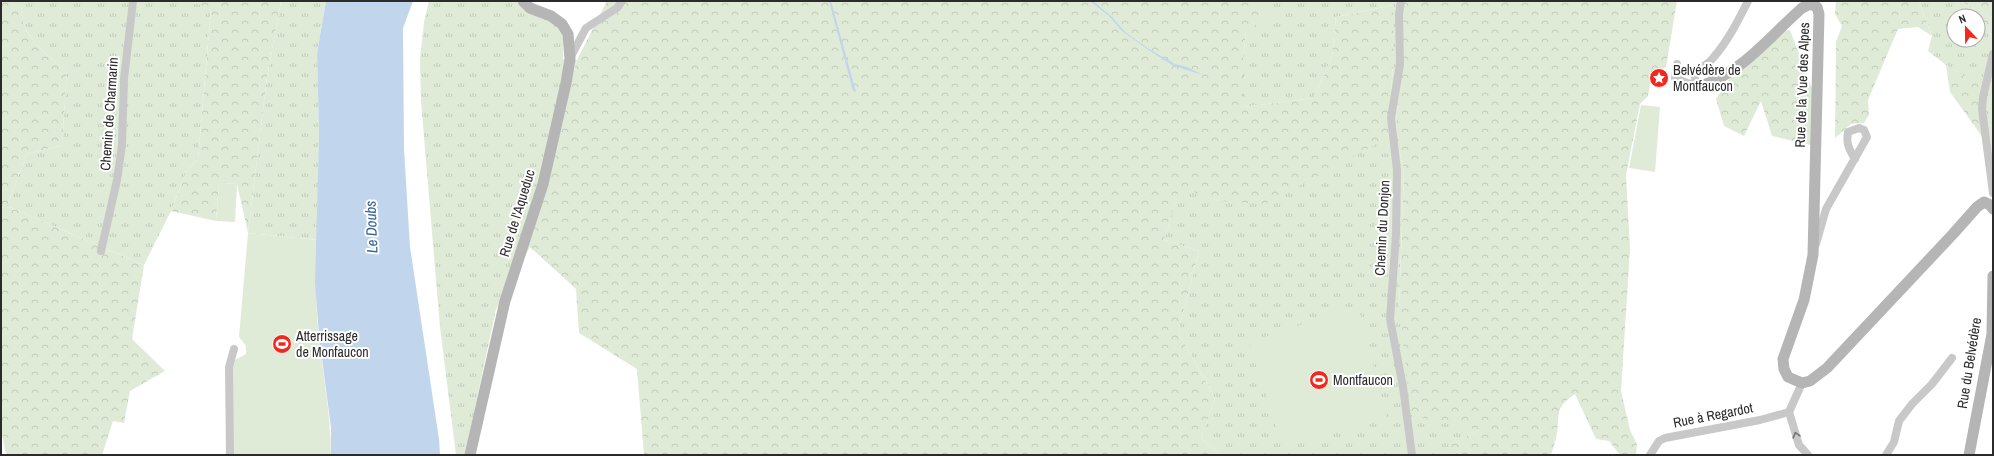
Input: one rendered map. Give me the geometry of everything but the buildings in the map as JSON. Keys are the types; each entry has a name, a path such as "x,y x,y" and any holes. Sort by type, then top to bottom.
{"street":[{"name":"Chemin de Charmarin","path":"101,251 117,180 122,145 124,79 133,1"},
{"name":"Rue de l'Aqueduc","path":"470,455 505,301 543,184 570,59 568,34 562,24 551,16 530,8 523,1"},
{"path":"570,59 586,28 617,8 622,1"},
{"name":"Chemin du Donjon","path":"1401,1 1399,14 1400,64 1391,118 1397,170 1396,234 1390,319 1403,387 1412,455"},
{"path":"1701,86 1696,82 1694,74 1697,70 1711,62 1721,49 1748,1"},
{"name":"Rue de la Vue des Alpes","path":"1701,86 1717,80 1748,60 1802,8 1811,3 1817,7 1819,14 1813,255"},
{"path":"1993,54 1983,97 1982,109 1993,193"},
{"path":"1677,64 1675,78 1701,86"},
{"name":"Rue de la Vue des Alpes","path":"1802,383 1788,377 1784,369 1783,358 1804,300 1813,255 1826,209 1855,159"},
{"path":"1808,455 1799,445 1789,412 1802,383 1810,381 1827,368 1977,207 1984,202 1990,205 1993,209"},
{"name":"Rue du Belvédère","path":"1969,455 1992,334 1993,276"},
{"path":"230,455 228,367 234,349"},
{"path":"1886,455 1894,442 1898,422 1912,404 1932,384 1952,358"},
{"name":"Rue à Regardot","path":"1650,455 1659,441 1665,438 1760,420 1789,412"}],"green space":[{"path":"1,1 21,1 24,24 34,42 67,71 62,145 27,154 7,206 144,265 132,339 165,371 130,391 124,423 113,421 102,455 8,455 5,451 1,428"},
{"path":"21,1 189,1 211,8 198,160 188,168 171,211 144,265 7,206 27,154 62,145 67,71 34,42 24,24"},
{"path":"189,1 281,1 267,77 248,233 237,184 219,183 216,221 171,211 188,168 198,160 211,9"},
{"path":"281,1 326,1 317,53 319,135 317,240 248,233 267,77"},
{"path":"429,1 516,1 521,6 556,24 563,37 563,59 577,60 530,247 496,309 465,455 456,455 440,327 421,101 420,58 424,22"},
{"path":"607,1 1258,1 1270,16 1246,31 1243,58 1243,107 1314,98 1332,56 1336,17 1393,5 1393,63 1388,138 1265,204 1218,201 1180,187 1164,240 1199,251 1178,332 1215,398 1201,438 1220,455 644,455 637,369 579,333 576,289 530,247 533,212 577,60"},
{"path":"1258,1 1396,1 1401,12 1396,138 1404,171 1399,307 1479,430 1449,446 1462,455 1220,455 1201,438 1215,398 1178,332 1199,251 1164,240 1180,186 1218,201 1388,138 1393,63 1393,5 1336,17 1332,56 1314,98 1243,107 1243,58 1246,31 1259,3"},
{"path":"1396,1 1677,1 1666,67 1652,75 1648,96 1640,104 1626,175 1630,249 1621,391 1630,430 1637,444 1636,455 1620,455 1609,441 1596,439 1575,394 1561,407 1557,436 1551,455 1462,455 1448,446 1479,430 1411,415 1399,307 1404,171 1396,138 1401,12"},
{"path":"1836,1 1919,1 1932,36 1918,27 1898,29 1868,100 1869,115 1864,123 1851,124 1835,138 1836,42 1842,26 1835,14"},
{"path":"1919,1 1959,1 1971,6 1972,8 1946,8 1946,48 1986,48 1986,27 1993,37 1993,79 1989,91 1946,65 1928,51 1932,36"},
{"path":"1959,1 1993,1 1993,37 1986,27 1986,8 1972,8"},
{"path":"1790,30 1817,102 1815,146 1772,136 1761,101 1744,136 1724,126 1716,99 1735,70 1778,31"},
{"path":"1946,65 1989,90 1993,79 1993,161 1991,149 1950,92"},
{"path":"1641,105 1660,107 1655,172 1629,168"},
{"path":"219,183 237,184 235,222 216,221"},
{"name":"Atterrissage de Monfaucon","path":"248,233 317,240 317,312 331,440 331,455 229,455 233,361 246,354 246,346 239,337"},
{"name":"Montfaucon","path":"1358,306 1387,418 1283,448 1249,342"}],"water":[{"name":"Le Doubs","path":"326,1 413,1 403,28 404,149 410,247 439,439 440,455 331,455 331,428 319,336 315,283 319,135 317,53"},
{"path":"829,1 831,1 856,92 853,91"},
{"path":"1090,1 1093,1 1112,17 1125,32 1149,49 1175,64 1187,67 1203,75 1174,66 1150,51 1122,31 1109,16"}],"place":[{"name":"Belvédère de Montfaucon","path":"1659,78"},
{"name":"Atterrissage de Monfaucon","path":"282,344"},
{"name":"Montfaucon","path":"1319,380"}]}
